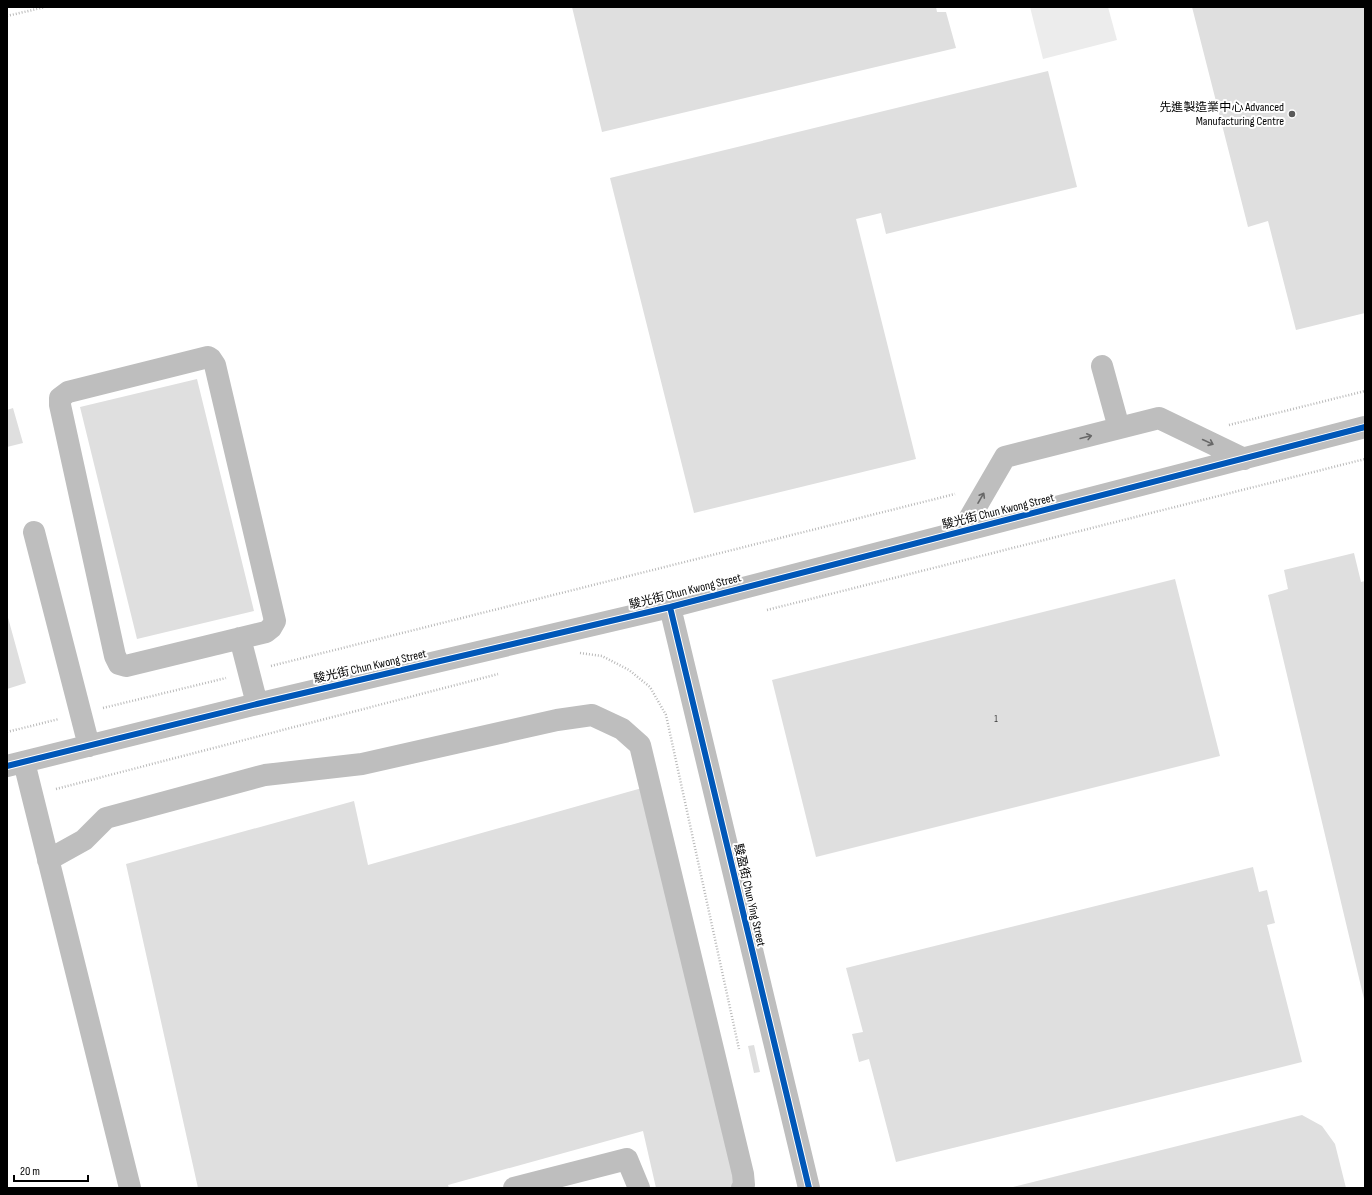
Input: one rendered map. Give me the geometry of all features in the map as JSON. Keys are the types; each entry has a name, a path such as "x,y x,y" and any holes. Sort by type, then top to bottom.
{"street":[{"path":"208,357 211,359 215,365 275,621 271,628 266,632 240,638 126,666 119,664 115,656 60,405 60,398 68,392 202,358 208,357"},
{"path":"1102,366 1120,428"},
{"path":"962,531 1005,457 1159,418 1244,459"},
{"name":"駿光街 Chun Kwong Street","path":"16,764 257,704 670,607 1365,428"},
{"path":"34,532 89,746"},
{"name":"駿盈街 Chun Ying Street","path":"670,607 809,1188"},
{"path":"240,638 257,704"},
{"path":"48,860 84,840 106,818 265,775 362,764 557,720 592,715 622,729 640,745 744,1174 744,1185 742,1188"},
{"path":"16,764 33,794 48,860 130,1188"},
{"path":"514,1188 627,1160 639,1188"}],"path":[{"path":"7,16 45,7"},
{"path":"1192,434 1365,391"},
{"path":"767,610 1365,459"},
{"path":"7,732 989,485"},
{"path":"578,653 602,656"},
{"path":"33,794 502,673"}],"shaded area":[{"path":"1030,7 1108,7 1117,40 1043,59"}],"building":[{"path":"572,7 936,7 937,12 946,12 956,48 602,132"},
{"name":"先進製造業中心 Advanced Manufacturing Centre","path":"1192,7 1365,7 1365,313 1296,330 1268,221 1248,227"},
{"path":"1048,71 1077,187 886,234 881,213 856,219 916,459 694,513 610,178"},
{"path":"197,379 254,611 137,639 80,407"},
{"path":"13,408 23,443 7,447 7,410"},
{"path":"1354,553 1361,582 1365,581 1364,999 1268,595 1288,589 1284,570"},
{"path":"1175,579 1220,756 816,857 772,680"},
{"path":"7,614 26,683 7,689"},
{"path":"642,788 737,1188 656,1188 643,1131 448,1185 449,1188 198,1188 126,864 354,801 368,865"},
{"path":"1253,867 1259,892 1267,890 1275,923 1267,925 1302,1062 896,1162 869,1059 859,1062 852,1034 863,1032 846,968"},
{"path":"754,1045 760,1072 754,1073 748,1046"},
{"path":"1302,1115 1322,1126 1335,1144 1346,1188 1009,1188"}],"cycle path":[{"path":"7,766 257,704 670,607 1365,427"},
{"path":"670,607 809,1188"}],"place":[{"name":"先進製造業中心 Advanced Manufacturing Centre","path":"1292,114"}]}
